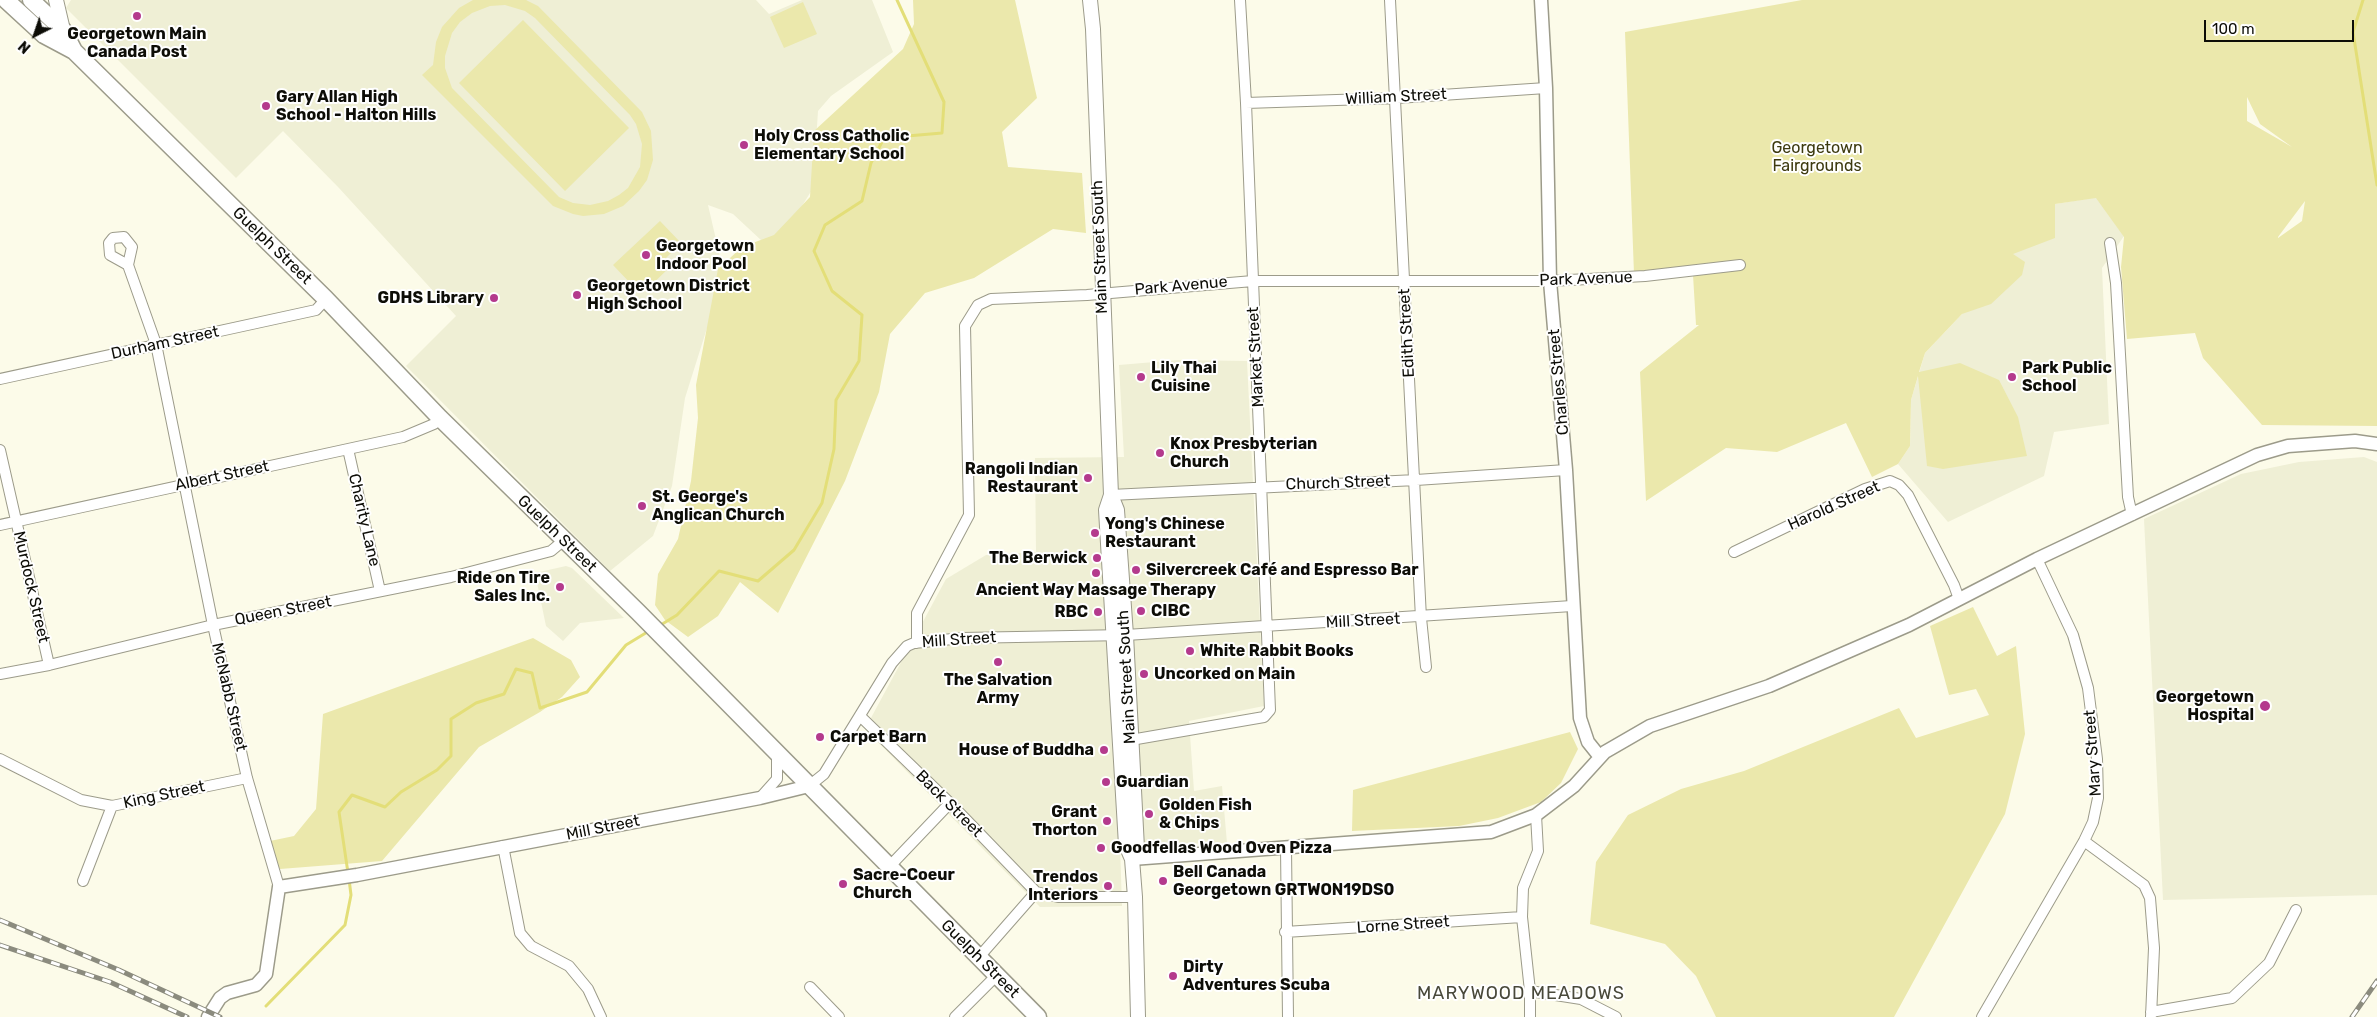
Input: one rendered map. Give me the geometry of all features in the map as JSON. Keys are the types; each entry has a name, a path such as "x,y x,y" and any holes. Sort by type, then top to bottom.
{"main road":[{"name":"Guelph Street","path":"6,0 44,35 74,51 326,299 440,418 638,612 1038,1017"},
{"name":"Guelph Street","path":"31,0 63,30 74,51"},
{"path":"56,0 63,30"},
{"name":"Main Street South","path":"1090,0 1093,29 1101,293 1110,495 1106,510 1120,635 1125,742 1126,844 1132,859 1135,898 1138,1017"}],"street":[{"name":"Market Street","path":"1125,742 1264,717 1269,714 1263,486 1240,0"},
{"name":"Edith Street","path":"1390,0 1397,98 1421,618 1426,667"},
{"name":"Charles Street","path":"1541,0 1546,88 1550,281 1566,470 1572,606 1580,718 1588,742 1600,757"},
{"name":"William Street","path":"1246,103 1397,98 1546,88"},
{"path":"2110,244 2116,283 2128,497 2132,515"},
{"name":"Park Avenue","path":"916,643 917,613 969,515 965,326 978,305 991,299 1101,293 1253,281 1550,281 1645,276 1740,265"},
{"name":"McNabb Street","path":"128,266 156,344 186,484 213,625 248,778 279,887 266,974 256,985 227,993 220,998 208,1017"},
{"name":"Durham Street","path":"0,379 316,310 326,299"},
{"name":"Albert Street","path":"0,524 402,438 434,424 440,418"},
{"path":"1132,859 1491,832 1536,815 1574,786 1605,752 1650,726 1769,686 1909,626 2037,559 2257,455 2288,446 2354,441 2377,444"},
{"name":"Charity Lane","path":"348,449 380,591"},
{"name":"Murdock Street","path":"0,450 49,665"},
{"name":"Church Street","path":"1110,495 1416,480 1566,470"},
{"name":"Harold Street","path":"1734,552 1865,489 1890,481 1899,485 1908,495 1954,585 1959,599"},
{"name":"Queen Street","path":"0,674 49,665 213,625 451,577 551,552 563,540"},
{"name":"Mary Street","path":"1982,1017 2084,841 2093,822 2098,798 2097,759 2088,688 2073,635 2037,559"},
{"name":"Mill Street","path":"279,887 357,875 760,798 809,786 824,774 861,717 892,663 907,646 916,643 980,638 1120,635 1421,618 1572,606"},
{"name":"Back Street","path":"861,717 950,803 1036,892"},
{"path":"760,798 777,779 777,754"},
{"name":"King Street","path":"0,759 81,800 112,806 248,778"},
{"path":"888,866 950,803"},
{"path":"83,881 112,806"},
{"path":"1530,1017 1530,991 1522,917 1523,888 1538,851 1536,815"},
{"path":"2084,841 2144,885 2150,898 2154,948 2151,1014 2232,998 2269,963 2296,910"},
{"path":"503,846 520,933 531,946 569,966 588,989 601,1017"},
{"path":"1286,848 1285,932 1288,1017"},
{"path":"978,956 1036,892 1058,897 1135,898"},
{"name":"Lorne Street","path":"1285,932 1522,917"},
{"path":"955,1017 997,975"},
{"path":"810,987 839,1017"},
{"path":"1530,991 1581,999 1616,1017"}],"shaded area":[{"name":"Georgetown District High School","path":"71,0 756,0 769,14 802,0 872,0 893,52 831,96 818,111 813,188 785,234 762,241 733,214 708,205 724,274 685,398 672,486 653,536 610,571 406,366 456,316 339,188 283,131 236,178 66,8"},
{"name":"Park Public School","path":"2097,197 2124,236 2102,268 2109,424 2054,432 2044,476 1948,522 1898,464 1910,446 1911,400 1925,353 1962,314 1988,263 2055,204"},
{"path":"1178,360 1247,361 1264,706 1189,721 1194,791 1222,786 1227,843 1120,845 1122,906 1040,907 865,729 946,579 986,555 1036,552 1035,458 1124,457 1119,365"},
{"name":"Georgetown Hospital","path":"2364,457 2377,462 2377,895 2163,900 2144,519 2241,474 2299,462"},
{"path":"566,566 572,568 624,618 580,623 563,641 546,626 535,573"}],"green space":[{"path":"473,0 526,0 538,6 642,112 651,131 653,160 647,180 639,191 623,206 604,214 583,216 553,206 422,75 433,65 436,42 442,27 459,8","holes":["505,5 525,11 535,18 630,115 636,124 642,144 640,167 628,188 608,201 590,205 573,203 559,197 452,88 445,68 445,56 452,33 460,22 472,13 490,6"]},
{"path":"913,0 1015,0 1037,98 1002,132 1008,167 1082,173 1086,233 1053,229 974,278 925,293 890,334 879,392 845,481 778,613 740,582 718,616 688,637 665,620 655,605 658,574 678,539 691,481 698,418 696,385 718,269 742,247 774,235 810,197 814,131 903,49 914,24"},
{"name":"Georgetown Fairgrounds","path":"1802,0 2377,0 2377,426 2262,425 2203,358 2195,333 2127,339 2121,267 2124,237 2096,198 2055,204 2055,238 2013,254 2025,262 2022,275 1991,304 1962,314 1925,353 1919,372 1960,363 1999,380 2018,417 2027,456 1943,469 1927,466 1918,376 1911,400 1910,446 1898,464 1872,477 1846,423 1777,452 1726,448 1646,501 1640,372 1699,325 1696,325 1693,275 1634,274 1625,32","holes":["2247,97 2260,124 2292,147 2247,121","2305,201 2302,221 2278,238 2278,237"]},
{"path":"803,2 817,34 784,48 770,17"},
{"path":"523,20 629,128 565,191 459,83"},
{"name":"Georgetown Indoor Pool","path":"660,221 681,243 663,261 669,268 645,291 637,284 634,287 613,265"},
{"path":"1973,607 1997,656 2016,646 2025,734 2005,814 1894,1017 1716,1017 1696,976 1665,944 1590,924 1596,862 1628,815 1681,789 1744,771 1899,708 1916,738 1989,715 1976,689 1949,695 1930,626"},
{"path":"533,638 571,660 580,677 562,697 479,747 382,861 280,869 274,859 270,841 294,836 316,809 323,714"},
{"path":"1570,732 1578,749 1561,783 1541,802 1498,818 1459,826 1352,831 1353,790"}],"waterway":[{"path":"659,626 677,615 719,571 758,581 794,550 822,503 834,449 836,400 859,361 862,315 832,291 814,251 825,225 862,201 871,163 884,138 942,133 944,102 897,0"},
{"path":"2363,0 2353,32 2377,185"},
{"path":"348,873 339,812 352,795 385,807 401,792 437,770 451,756 451,719 476,703 504,694 516,669 532,673 540,708 587,692 626,645 649,631"},
{"path":"266,1006 345,925 351,895 349,879"}],"railway":[{"path":"0,920 119,970 220,1017"},
{"path":"0,945 110,982 187,1017"},
{"path":"2352,1017 2377,981"}],"place":[{"name":"Georgetown Main Canada Post","path":"137,16"},
{"name":"Gary Allan High School - Halton Hills","path":"266,106"},
{"name":"Holy Cross Catholic Elementary School","path":"744,145"},
{"name":"Georgetown Indoor Pool","path":"646,255"},
{"name":"Georgetown District High School","path":"577,295"},
{"name":"GDHS Library","path":"494,298"},
{"name":"Lily Thai Cuisine","path":"1141,377"},
{"name":"Park Public School","path":"2012,377"},
{"name":"Knox Presbyterian Church","path":"1160,453"},
{"name":"Rangoli Indian Restaurant","path":"1088,478"},
{"name":"St. George's Anglican Church","path":"642,506"},
{"name":"Yong's Chinese Restaurant","path":"1095,533"},
{"name":"The Berwick","path":"1097,558"},
{"name":"Silvercreek Café and Espresso Bar","path":"1136,570"},
{"name":"Ancient Way Massage Therapy","path":"1096,573"},
{"name":"Ride on Tire Sales Inc.","path":"560,587"},
{"name":"CIBC","path":"1141,611"},
{"name":"RBC","path":"1098,612"},
{"name":"White Rabbit Books","path":"1190,651"},
{"name":"The Salvation Army","path":"998,662"},
{"name":"Uncorked on Main","path":"1144,674"},
{"name":"Georgetown Hospital","path":"2265,706"},
{"name":"Carpet Barn","path":"820,737"},
{"name":"House of Buddha","path":"1104,750"},
{"name":"Guardian","path":"1106,782"},
{"name":"Golden Fish & Chips","path":"1149,814"},
{"name":"Grant Thorton","path":"1107,821"},
{"name":"Goodfellas Wood Oven Pizza","path":"1101,848"},
{"name":"Bell Canada Georgetown GRTWON19DS0","path":"1163,881"},
{"name":"Sacre-Coeur Church","path":"843,884"},
{"name":"Trendos Interiors","path":"1108,886"},
{"name":"Dirty Adventures Scuba","path":"1173,976"}],"district":[{"name":"MARYWOOD MEADOWS","path":"1521,994"}]}
